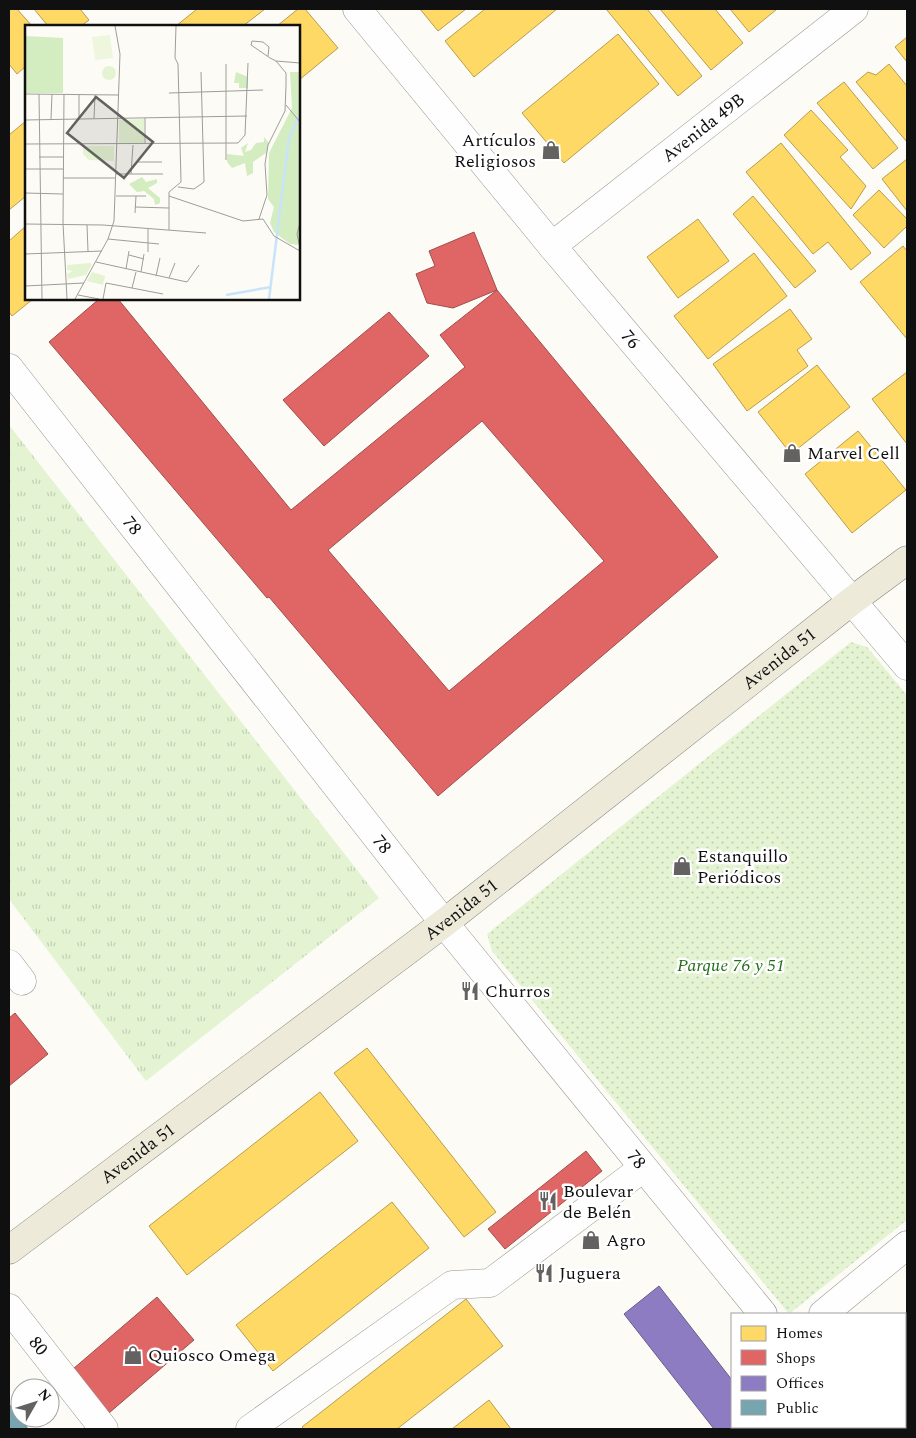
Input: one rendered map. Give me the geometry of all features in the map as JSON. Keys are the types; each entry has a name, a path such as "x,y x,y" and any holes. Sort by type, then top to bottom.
{"main road":[{"name":"Avenida 51","path":"9,1250 444,923 853,600 907,560"}],"street":[{"name":"Avenida 49B","path":"552,246 854,9"},
{"name":"76","path":"363,11 552,246 907,666"},
{"name":"78","path":"9,368 444,923 762,1313"},
{"path":"250,1429 452,1285 490,1284 643,1168"},
{"path":"824,1313 907,1245"},
{"name":"80","path":"9,1308 104,1429"}],"green space":[{"path":"9,425 379,898 146,1081 9,899"},
{"name":"Parque 76 y 51","path":"851,642 867,647 907,695 907,1220 788,1313 492,951 487,934"}],"building: Homes":[{"path":"9,9 17,9 31,25 25,25 25,67 17,74 9,64"},
{"path":"34,9 80,9 89,20 82,25 47,25"},
{"path":"197,9 265,9 244,25 177,25"},
{"path":"298,9 305,9 338,48 300,79 300,25 278,25"},
{"path":"420,9 466,9 438,31"},
{"path":"485,9 557,9 474,77 445,41"},
{"path":"606,9 647,9 702,76 678,96"},
{"path":"660,9 715,9 743,43 711,70"},
{"path":"730,9 777,9 749,32"},
{"path":"618,34 659,84 564,163 522,113"},
{"path":"907,37 907,62 895,47"},
{"path":"889,64 907,86 907,142 856,82 868,72 876,75"},
{"path":"844,82 898,148 873,169 817,103"},
{"path":"811,110 848,150 840,157 866,186 851,209 784,135"},
{"path":"25,122 25,197 9,210 9,135"},
{"path":"781,143 871,253 851,270 828,242 813,254 746,172"},
{"path":"907,159 907,211 882,179"},
{"path":"879,190 907,219 907,226 884,248 853,215"},
{"path":"753,196 816,271 795,288 733,214"},
{"path":"698,219 729,261 678,298 647,257"},
{"path":"25,227 25,300 32,300 12,316 9,312 9,241"},
{"path":"903,246 907,251 907,339 860,282"},
{"path":"754,253 787,296 708,359 674,316"},
{"path":"790,309 812,339 797,350 808,366 747,411 713,364"},
{"path":"817,365 850,407 791,454 758,412"},
{"path":"907,372 907,444 872,399"},
{"path":"858,431 906,490 852,533 805,474"},
{"path":"367,1048 496,1212 464,1237 334,1073"},
{"path":"320,1092 358,1141 187,1275 149,1226"},
{"path":"392,1202 429,1248 273,1371 236,1325"},
{"path":"466,1299 503,1346 397,1429 304,1429 302,1427"},
{"path":"489,1400 511,1429 452,1429"}],"building: Shops":[{"path":"474,232 497,290 453,308 427,303 416,274 435,266 429,251"},
{"path":"497,290 718,557 438,796 49,342 98,300 119,300 291,510 465,367 440,335","holes":["482,421 604,561 449,691 328,550"]},
{"path":"389,312 429,356 324,446 283,400"},
{"path":"15,1013 48,1054 9,1086 9,1018"},
{"path":"586,1151 602,1171 505,1249 488,1229"},
{"path":"157,1297 194,1340 109,1413 73,1369"}],"building: Offices":[{"path":"659,1286 731,1379 731,1428 771,1429 714,1429 624,1314"}],"building: Public":[{"path":"9,1404 10,1428 28,1429 9,1429"}],"place":[{"name":"Artículos Religiosos","path":"551,150"},
{"name":"Marvel Cell","path":"792,453"},
{"name":"Estanquillo Periódicos","path":"682,866"},
{"name":"Churros","path":"470,991"},
{"name":"Boulevar de Belén","path":"548,1201"},
{"name":"Agro","path":"591,1240"},
{"name":"Juguera","path":"544,1273"},
{"name":"Quiosco Omega","path":"133,1355"}]}
